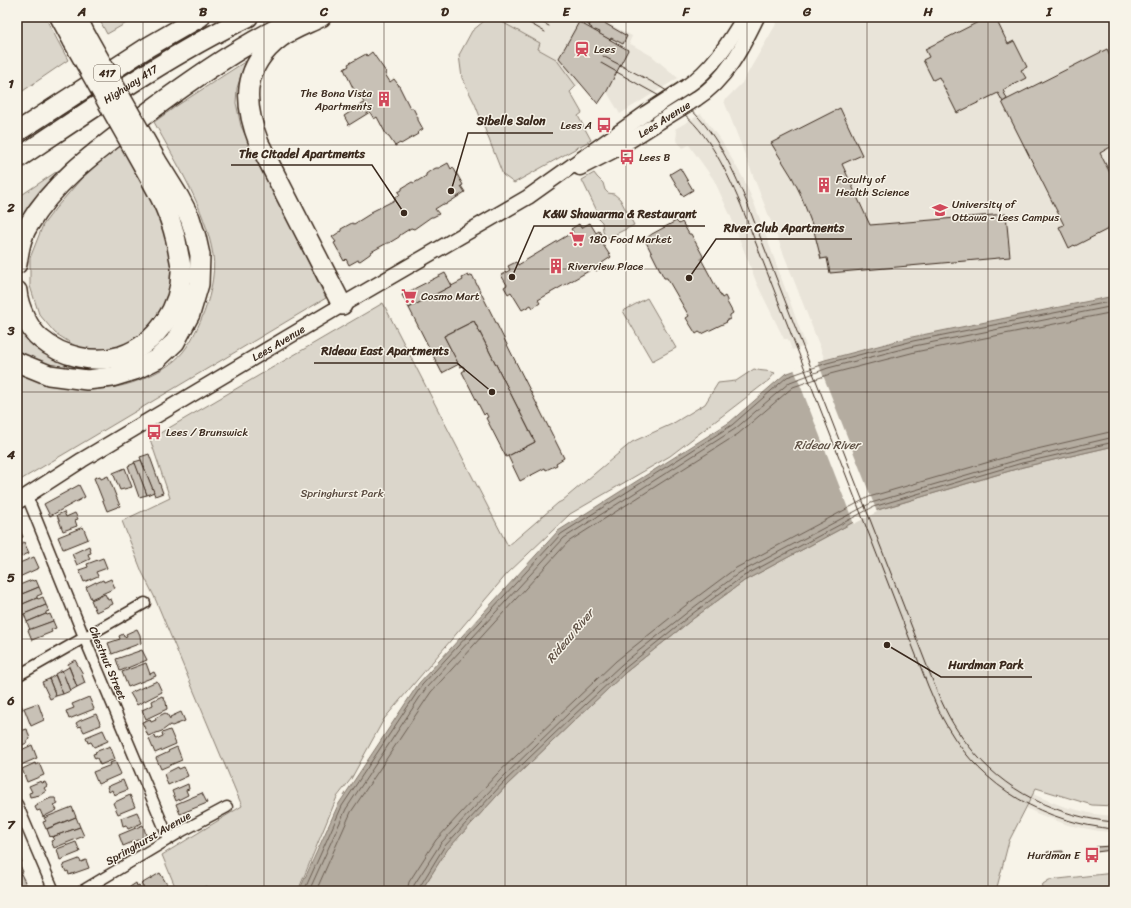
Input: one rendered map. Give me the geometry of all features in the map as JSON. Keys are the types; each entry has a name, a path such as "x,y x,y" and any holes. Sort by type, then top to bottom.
{"highway":[{"path":"17,291 18,299 27,321 40,339 56,349 76,357 103,359 121,356 137,348 155,335 169,316 178,293 181,269 175,234 150,164 79,37 60,17"},
{"path":"76,17 79,37"},
{"name":"417","path":"17,132 148,47 200,17"},
{"name":"Highway 417","path":"17,159 193,46 248,17"},
{"path":"17,264 19,249 27,227 42,205 62,181 172,94 265,34 301,17"},
{"path":"321,17 281,37 262,55 251,78 247,96 251,121 259,142 342,305"},
{"path":"17,362 48,374 87,380 112,377 135,370 158,359 175,342 190,314 199,284 200,255 190,218 179,197 150,164"}],"main road":[{"name":"Lees Avenue","path":"22,498 86,457 542,188 605,141 703,74 733,37 744,17"},
{"name":"Lees Avenue","path":"542,188 615,150 703,94 727,71 757,17"}],"street":[{"name":"Chestnut Street","path":"22,498 84,636 169,839"},
{"path":"17,676 84,636 145,603"},
{"path":"17,804 54,891"},
{"name":"Springhurst Avenue","path":"82,891 169,839 227,807"}],"shaded area":[{"path":"483,17 596,17 632,36 629,43 652,56 678,78 620,114 607,92 598,104 580,83 576,86 556,59"},
{"name":"University of Ottawa - Lees Campus","path":"778,17 1114,17 1114,297 912,337 825,360 724,101 742,83 775,26"},
{"path":"701,114 722,142 743,178 754,203 806,346 792,350 788,339 784,339 757,284 731,217 714,180 689,145 683,148 676,140 677,132 675,129"},
{"path":"1018,785 1037,796 1062,806 1093,814 1114,816 1114,832 1099,831 1068,825 1036,813 1011,800"}],"green space":[{"path":"17,17 45,17 68,60 17,95"},
{"path":"98,17 137,17 107,34"},
{"path":"489,17 493,17 540,43 538,49 556,59 576,86 570,92 582,113 578,116 591,140 514,183 503,175 475,104 462,78 459,55 472,31"},
{"path":"246,61 237,88 236,103 241,126 326,298 17,482 17,372 50,384 66,387 100,389 116,387 133,383 168,366 183,352 193,336 204,313 209,297 214,271 213,255 204,220 197,203 181,170 154,122"},
{"path":"122,143 151,195 164,229 171,254 170,285 163,311 149,332 119,348 99,351 77,347 55,333 39,314 30,286 30,258 43,225 55,209 81,179"},
{"path":"59,170 31,202 17,229 17,198"},
{"path":"594,173 603,183 605,190 608,193 614,194 620,199 634,225 606,239 602,222 597,217 597,211 582,180"},
{"path":"647,298 676,348 652,361 623,311"},
{"name":"Springhurst Park","path":"383,303 508,546 632,442 672,424 705,404 718,383 736,381 754,369 775,373 769,380 670,456 570,514 507,574 384,719 351,779 337,797 298,891 208,891 206,886 196,891 177,891 162,855 242,806 154,596 142,572 122,521 170,498 150,439"},
{"path":"17,323 26,337 44,352 66,364 63,370 17,355"},
{"path":"1114,446 1114,806 1092,805 1036,788 1009,841 996,891 421,891 447,850 507,785 626,672 694,618 744,581 874,511 1023,467"},
{"path":"1114,873 1114,891 1040,891 1043,884 1049,880"}],"water":[{"name":"Rideau River","path":"1114,296 1114,446 1023,467 874,511 744,581 694,618 626,672 507,785 447,850 421,891 299,891 338,805 419,683 558,531 730,422 785,374 825,360 912,337"}],"pier":[{"path":"817,360 877,512 854,524 794,369"}],"building":[{"path":"575,17 593,17 589,25"},
{"path":"594,17 627,36 623,44 611,38 610,40 599,34 600,32 591,30 592,28 589,26"},
{"path":"988,17 995,17 1008,44 1014,41 1027,67 1021,70 1026,78 1003,90 1007,99 1003,102 998,93 957,113 939,77 933,80 923,60 929,57 925,49"},
{"path":"579,22 628,50 607,91 598,104 559,58"},
{"path":"1107,49 1114,63 1114,145 1100,153 1114,181 1114,226 1069,248 1059,227 1064,225 1002,102"},
{"name":"The Bona Vista Apartments","path":"372,52 386,72 385,74 390,82 394,79 398,84 410,108 413,108 423,129 417,133 418,134 395,146 387,136 377,117 374,119 357,91 354,90 344,69 349,66 348,64 366,54 367,56"},
{"path":"364,103 370,112 349,125 344,116"},
{"name":"Faculty of Health Science","path":"840,108 862,155 842,164 870,225 1006,214 1010,257 830,273 827,258 821,259 813,227 800,193 771,143"},
{"path":"448,163 451,169 453,167 463,185 461,186 465,192 445,205 443,204 435,209 439,214 431,217 414,229 411,228 389,243 371,252 360,261 358,260 349,265 346,259 344,261 334,243 336,242 332,237 341,231 341,229 352,223 354,224 371,212 395,200 395,197 400,195 398,192 402,190 402,188 426,176 426,174 430,171"},
{"path":"680,168 693,190 683,196 670,174"},
{"path":"676,221 679,224 682,222 689,234 691,234 703,256 701,259 722,298 725,296 733,313 730,315 730,319 726,321 727,322 702,334 699,332 696,334 686,318 689,316 667,278 664,278 646,242 648,241 648,237 652,234"},
{"name":"Riverview Place","path":"590,223 596,233 599,231 603,238 600,240 611,257 602,263 604,266 596,271 594,268 538,300 540,303 533,308 531,305 522,310 511,292 508,294 504,287 507,285 501,275 510,270 508,266 516,262 518,265 573,232 571,229 579,224 581,228"},
{"path":"445,273 452,286 409,308 402,295"},
{"path":"468,275 469,277 472,275 564,458 556,463 557,465 546,470 545,468 520,481 508,456 535,442 474,321 444,336 459,364 442,373 409,308 463,280 462,278"},
{"path":"474,321 535,442 506,457 486,418 488,417 486,413 484,415 462,372 465,370 463,366 460,367 444,336"},
{"path":"149,454 163,493 155,496 140,457"},
{"path":"141,460 154,492 147,495 134,462"},
{"path":"135,463 147,495 139,497 128,466"},
{"path":"125,468 132,487 120,490 113,473"},
{"path":"100,476 101,479 108,476 120,506 107,511 94,478"},
{"path":"79,485 85,497 50,516 44,504"},
{"path":"64,512 66,517 75,513 78,519 75,520 77,526 63,531 57,515"},
{"path":"17,524 23,537 17,539"},
{"path":"83,527 88,539 63,549 58,537"},
{"path":"24,542 29,553 17,558 17,547 22,545 21,543"},
{"path":"89,546 91,553 88,554 90,559 77,565 72,554"},
{"path":"34,557 39,568 17,578 17,564"},
{"path":"103,558 107,568 96,572 98,576 84,582 79,570 88,567 87,564"},
{"path":"111,579 115,588 91,599 86,587 96,582 103,580 104,582"},
{"path":"32,580 36,580 39,587 17,596 17,586"},
{"path":"39,587 42,594 37,596 37,598 18,606 17,596"},
{"path":"105,594 108,600 111,599 113,604 96,612 91,600"},
{"path":"43,597 46,605 22,615 18,606"},
{"path":"46,605 49,611 46,612 46,614 27,622 24,614"},
{"path":"46,614 50,614 53,621 30,630 27,622"},
{"path":"53,621 56,628 51,630 52,632 32,640 28,630"},
{"path":"137,629 140,635 141,643 112,654 108,643 120,639 119,636 123,634 124,637 127,636 126,634"},
{"path":"17,632 22,646 20,647 22,649 17,651"},
{"path":"142,650 147,660 120,671 116,659"},
{"path":"75,660 83,674 85,683 77,687 68,664"},
{"path":"146,663 150,674 154,672 156,676 128,687 122,672"},
{"path":"69,667 77,687 70,691 62,671"},
{"path":"62,670 70,691 63,694 55,674"},
{"path":"55,675 63,694 56,696 49,679"},
{"path":"49,679 56,696 50,699 42,682"},
{"path":"157,681 162,692 137,705 130,693"},
{"path":"17,696 23,709 17,712"},
{"path":"162,696 166,702 167,709 146,719 142,710 153,705 152,701"},
{"path":"89,697 94,709 69,719 66,711 74,708 72,704"},
{"path":"38,703 44,720 31,726 24,708"},
{"path":"181,712 185,721 172,726 170,725 162,731 148,736 142,722 150,719 151,722 156,720 155,718 165,713 171,719 170,717"},
{"path":"96,714 101,725 84,732 81,726 78,727 76,723"},
{"path":"27,729 30,739 27,743 17,747 17,732"},
{"path":"103,730 108,741 94,747 91,742 88,743 86,737"},
{"path":"170,730 176,744 155,753 149,739 155,736 156,739 163,736 162,733"},
{"path":"32,745 37,758 21,765 19,761 17,762 17,752"},
{"path":"110,746 115,759 100,765 97,758 95,759 93,754"},
{"path":"177,747 182,760 161,769 156,758"},
{"path":"115,761 121,774 98,784 93,772 111,765 110,763"},
{"path":"35,763 36,765 39,763 44,775 27,782 22,769"},
{"path":"178,767 179,769 184,767 188,776 168,785 164,774"},
{"path":"123,780 127,790 114,795 112,790 109,792 107,787"},
{"path":"41,781 42,783 45,782 47,786 44,788 46,791 40,795 30,797 29,793 32,792 29,786"},
{"path":"188,784 189,789 186,790 188,795 176,801 172,791"},
{"path":"202,793 207,803 180,814 176,804"},
{"path":"130,795 135,807 118,814 113,803"},
{"path":"51,798 55,798 58,804 54,806 57,810 43,817 40,810 37,811 35,807 38,805 37,804"},
{"path":"72,807 76,817 46,829 43,822 46,821 44,818"},
{"path":"137,812 142,823 128,829 126,825 123,826 121,818"},
{"path":"76,817 80,827 50,837 47,829"},
{"path":"143,825 147,838 141,841 140,839 123,846 119,835"},
{"path":"80,827 84,836 54,848 51,841 54,840 52,837"},
{"path":"76,842 80,852 60,860 57,849"},
{"path":"1111,846 1112,850 1096,852 1096,847"},
{"path":"17,851 22,862 17,864"},
{"path":"1063,851 1063,855 1048,857 1047,852"},
{"path":"79,859 81,862 86,860 89,868 69,875 68,871 66,872 63,865"},
{"path":"19,863 23,872 17,875 17,864"},
{"path":"160,873 168,886 160,891 146,891 141,884"},
{"path":"21,874 27,886 17,890 17,876"},
{"path":"136,883 142,891 133,891 130,887"}],"tram line":[{"path":"519,17 545,32"},
{"path":"532,17 549,26"},
{"path":"603,56 640,75 676,97 688,107 710,131 727,159 747,203 934,684 953,724 982,761 998,776 1033,799 1052,808 1072,814 1114,822"},
{"path":"601,63 670,103 683,113 704,136 721,162 741,205 928,686 948,728 962,749 979,768 998,785 1018,799 1040,810 1064,819 1114,829"}],"place":[{"name":"Lees","path":"582,49"},
{"name":"The Bona Vista Apartments","path":"384,99"},
{"name":"Lees A","path":"604,125"},
{"name":"Lees B","path":"627,157"},
{"name":"Faculty of Health Science","path":"824,185"},
{"name":"Sibelle Salon","path":"451,191"},
{"name":"University of Ottawa - Lees Campus","path":"940,210"},
{"name":"The Citadel Apartments","path":"404,213"},
{"name":"180 Food Market","path":"577,239"},
{"name":"Riverview Place","path":"556,266"},
{"name":"K&W Shawarma & Restaurant","path":"512,277"},
{"name":"River Club Apartments","path":"689,278"},
{"name":"Cosmo Mart","path":"409,296"},
{"name":"Rideau East Apartments","path":"492,392"},
{"name":"Lees / Brunswick","path":"154,432"},
{"name":"Hurdman Park","path":"887,645"},
{"name":"Hurdman E","path":"1092,855"}]}
